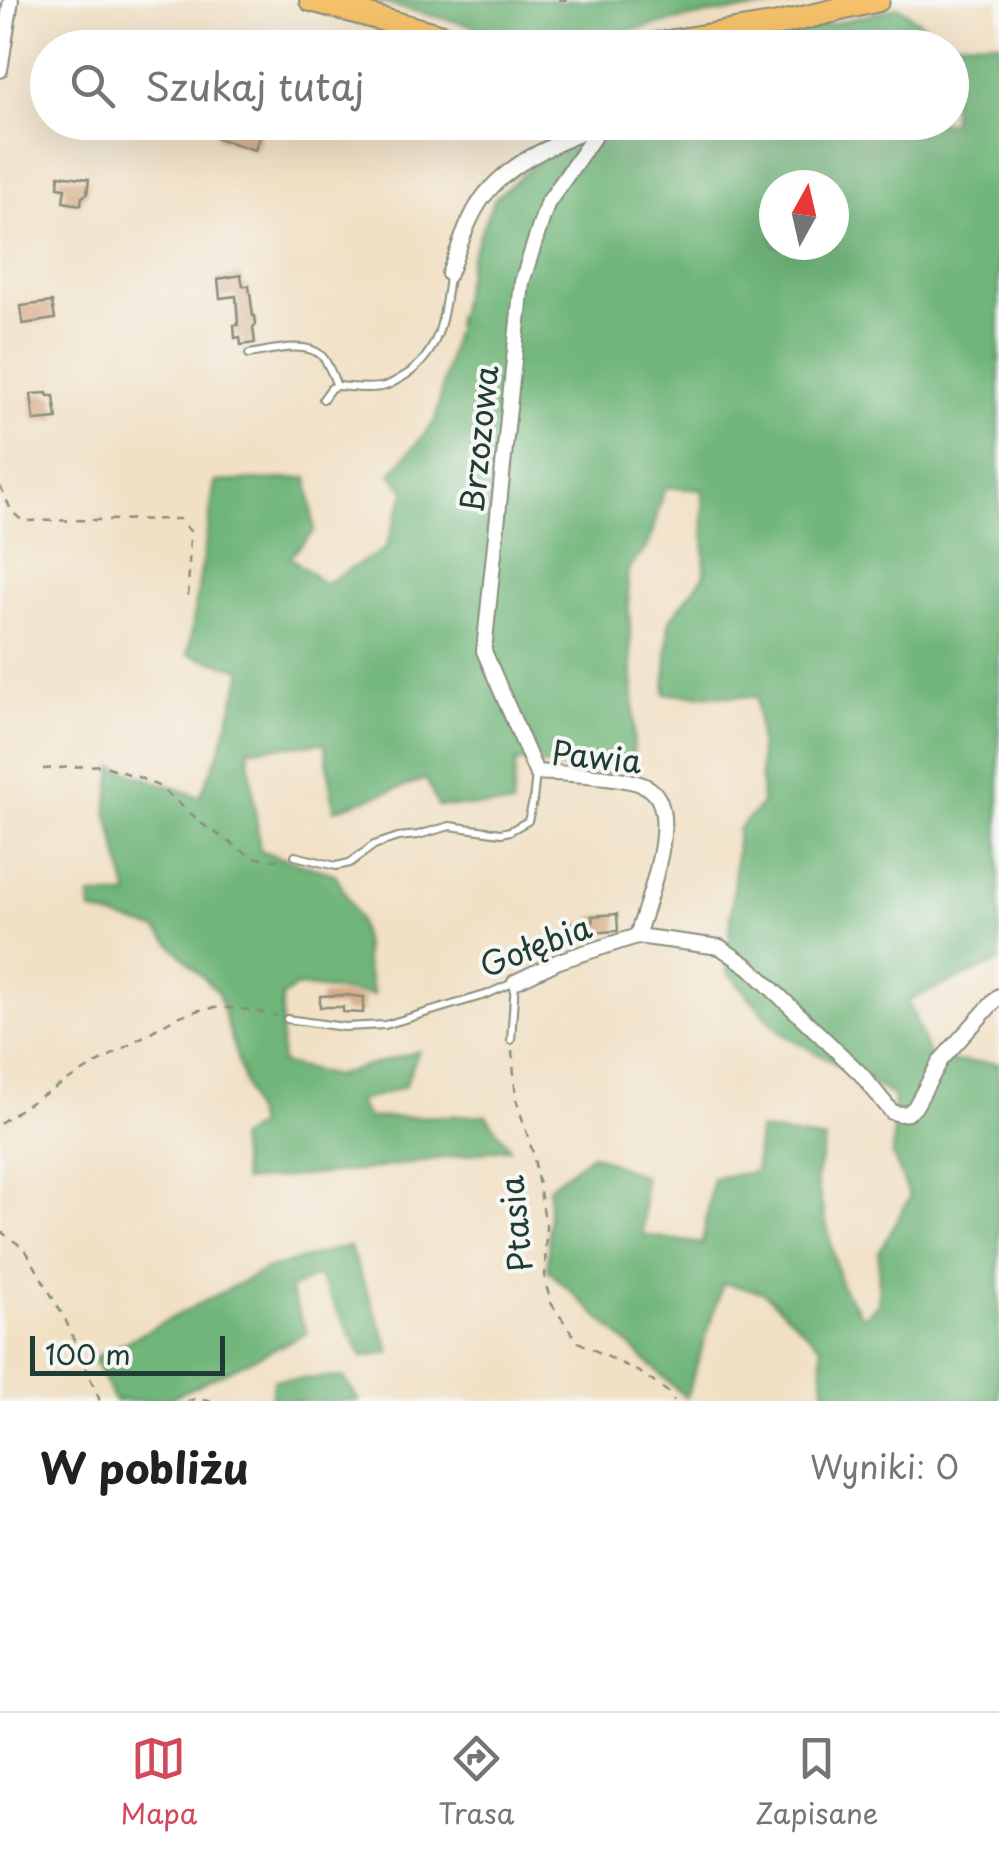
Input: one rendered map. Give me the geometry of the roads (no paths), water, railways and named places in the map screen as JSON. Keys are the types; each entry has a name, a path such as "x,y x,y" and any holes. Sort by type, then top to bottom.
{"main road":[{"path":"311,0 420,30"},
{"path":"741,30 878,0"}],"street":[{"path":"0,70 11,0"},
{"path":"449,274 487,191 519,162 566,140"},
{"name":"Brzozowa","path":"536,772 484,651 522,282 547,204 591,140"},
{"name":"Pawia","path":"536,772 628,780 650,788 657,795 663,823 661,853 652,896 637,936"},
{"name":"Gołębia","path":"515,982 560,961 637,936 720,947 734,955 860,1074 892,1112 900,1114 915,1107 941,1060 999,996"}],"lane":[{"path":"323,399 337,386 384,386 415,369 436,342 449,274"},
{"path":"249,354 309,349 323,357 337,386"},
{"name":"Pawia","path":"295,856 336,866 350,863 383,841 450,826 510,832 528,821 536,772"},
{"path":"511,1040 515,982"},
{"name":"Gołębia","path":"287,1019 344,1027 385,1025 515,982"}]}
